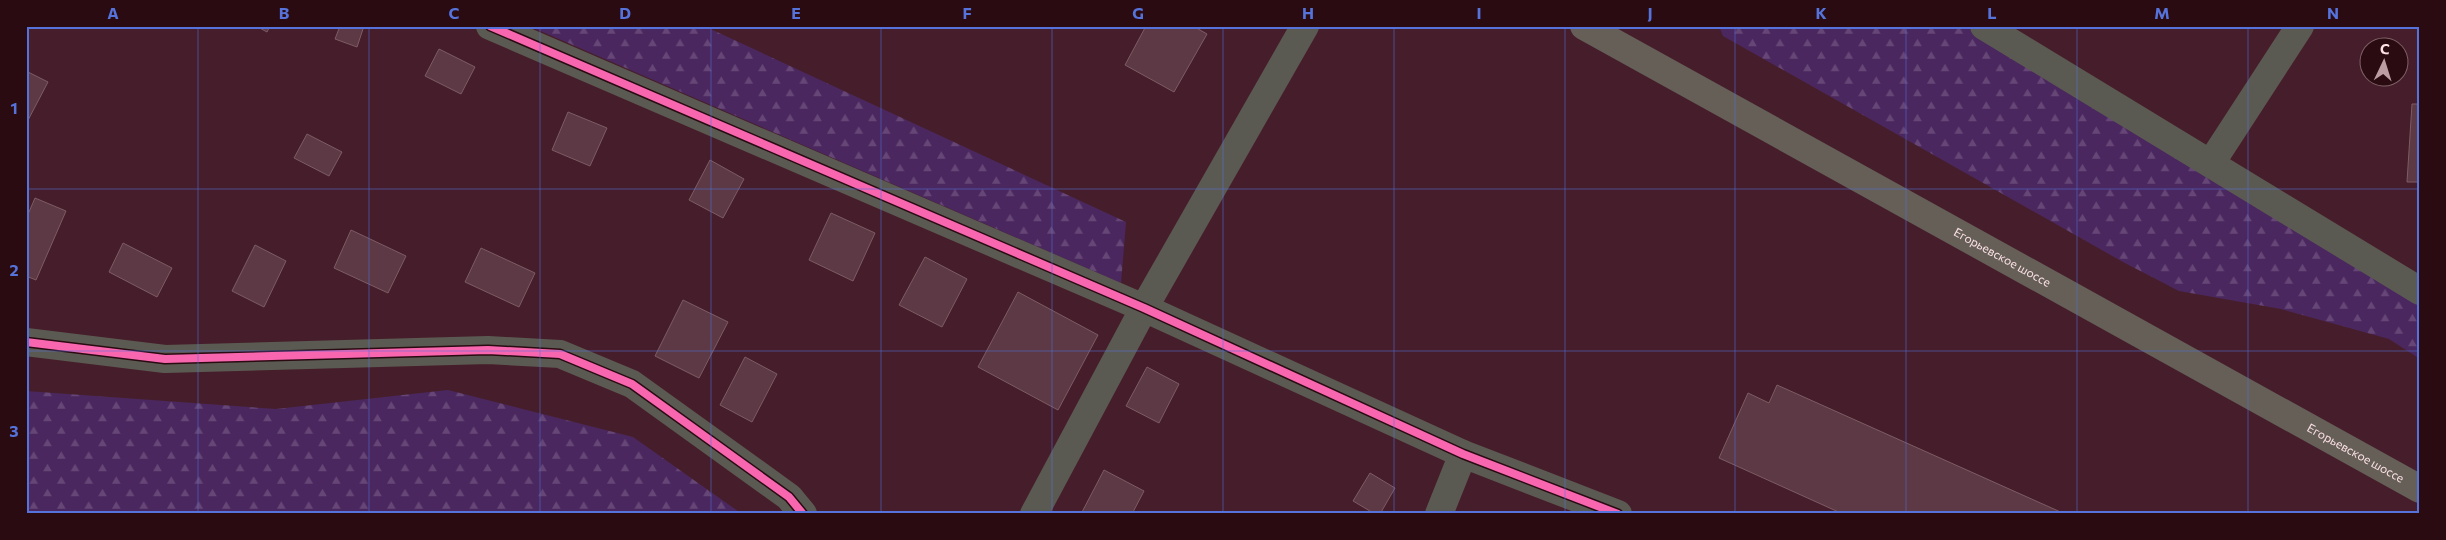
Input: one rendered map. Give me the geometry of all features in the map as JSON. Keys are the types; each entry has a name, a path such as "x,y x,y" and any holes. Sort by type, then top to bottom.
{"main road":[{"name":"Егорьевское шоссе","path":"1584,26 1615,34 2420,489"}],"street":[{"path":"490,26 1144,308 1463,454 1618,514"},
{"path":"1034,514 1144,308 1305,26"},
{"path":"1984,26 2420,291"},
{"path":"2210,163 2300,26"},
{"path":"26,342 165,359 488,350 560,354 632,384 789,497 803,514"},
{"path":"1439,514 1463,454"}],"green space":[{"path":"529,26 704,26 1126,222 1121,283"},
{"path":"1719,26 1965,26 2420,304 2420,359 2389,339 2281,309 2179,291 2123,262 1723,36"},
{"path":"448,390 633,437 742,514 26,514 26,391 276,409"}],"building":[{"path":"256,26 270,26 267,32"},
{"path":"340,26 364,26 357,47 335,39"},
{"path":"1146,26 1193,26 1207,34 1174,92 1125,65"},
{"path":"439,49 475,67 461,94 425,76"},
{"path":"26,71 48,82 26,124"},
{"path":"2412,104 2420,104 2420,182 2407,182"},
{"path":"568,112 607,128 590,166 552,150"},
{"path":"307,134 342,152 329,176 294,158"},
{"path":"710,160 744,179 723,218 689,200"},
{"path":"35,198 66,211 36,280 26,276 26,219"},
{"path":"831,213 875,233 853,281 809,260"},
{"path":"351,230 406,256 388,293 334,268"},
{"path":"123,243 172,268 157,297 109,272"},
{"path":"255,245 286,261 264,307 232,291"},
{"path":"481,248 535,273 519,307 465,282"},
{"path":"925,257 967,279 942,327 899,305"},
{"path":"1018,292 1098,335 1058,410 978,367"},
{"path":"683,300 728,322 699,378 655,356"},
{"path":"745,357 777,374 752,422 720,405"},
{"path":"1147,367 1179,384 1159,423 1126,406"},
{"path":"1777,385 2065,514 1843,514 1719,458 1748,393 1769,403"},
{"path":"1104,470 1144,491 1132,514 1081,514"},
{"path":"1370,473 1395,488 1380,514 1375,514 1353,501"}],"cycle path":[{"path":"490,26 1144,308 1463,454 1618,514"},
{"path":"26,342 165,359 488,350 560,354 632,384 789,497 803,514"}]}
